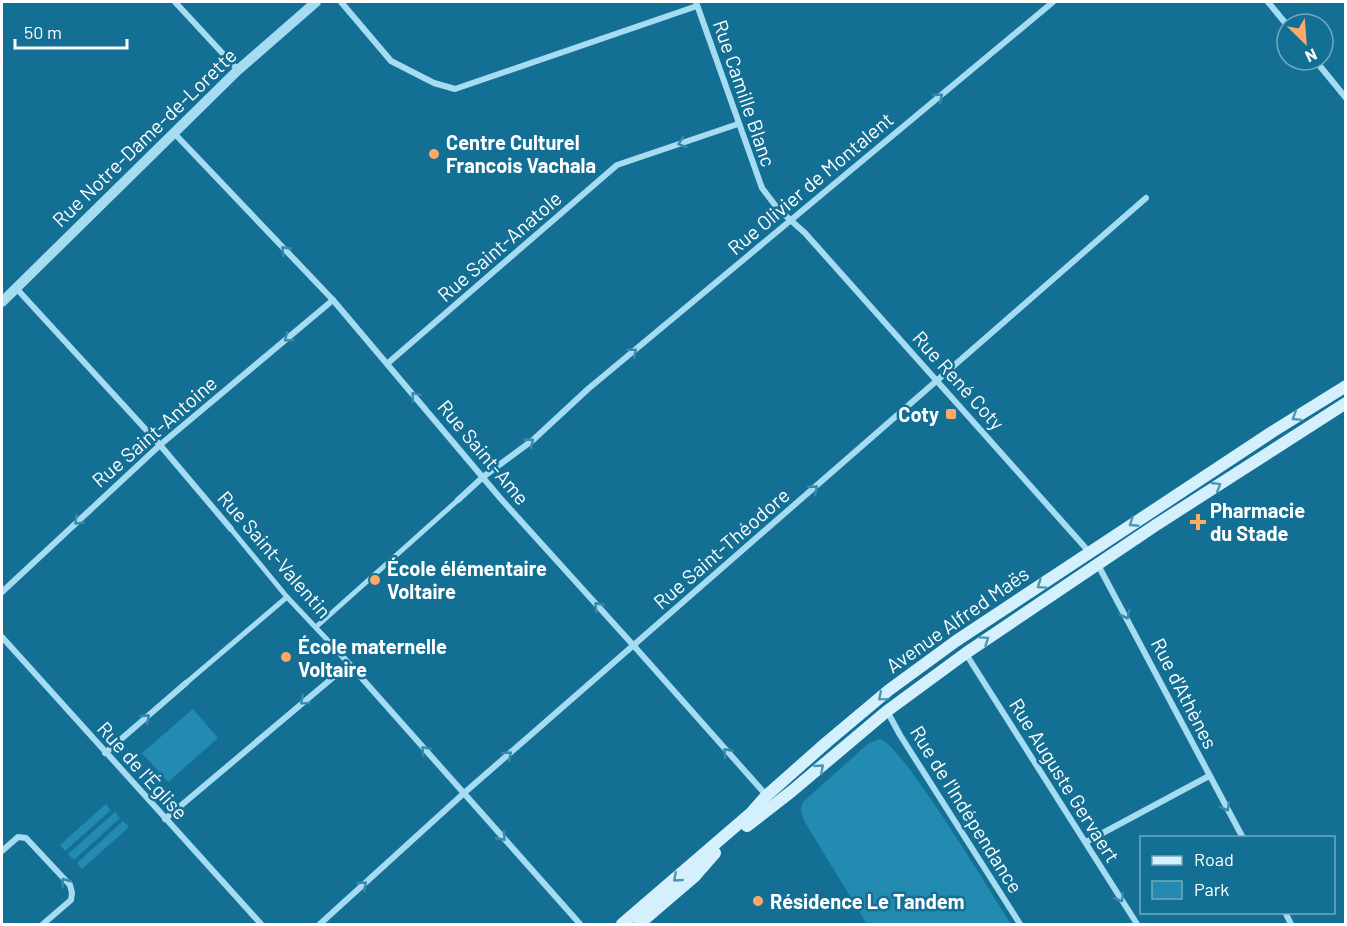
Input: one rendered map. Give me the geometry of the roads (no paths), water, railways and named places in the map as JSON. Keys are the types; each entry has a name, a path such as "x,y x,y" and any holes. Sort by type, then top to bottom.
{"main road":[{"name":"Avenue Alfred Maës","path":"622,924 751,813 766,796 911,673 956,640 1272,432 1346,386"},
{"name":"Avenue Alfred Maës","path":"639,924 694,877 712,855 887,711 966,653 1098,564 1346,403"}],"street":[{"path":"175,2 238,70"},
{"name":"Rue Notre-Dame-de-Lorette","path":"2,302 238,70 316,2"},
{"path":"341,2 391,61 434,83 455,89 697,4"},
{"name":"Rue Olivier de Montalent","path":"458,500 483,477 533,440 588,389 1053,2"},
{"name":"Rue Camille Blanc","path":"697,4 762,188 778,209 791,221"},
{"path":"1325,72 1346,98"},
{"name":"Rue Saint-Anatole","path":"388,363 617,165 738,124"},
{"name":"Rue Saint-Ame","path":"174,133 333,300 483,477 775,805"},
{"name":"Rue Saint-Théodore","path":"320,924 464,794 1146,198"},
{"name":"Rue René Coty","path":"791,221 805,233 938,381 1090,552 1098,564"},
{"name":"Rue Saint-Valentin","path":"16,288 160,445 287,597 350,664 580,924"},
{"name":"Rue Saint-Antoine","path":"2,592 160,445 333,300"},
{"path":"316,627 458,500"},
{"name":"Rue d'Athènes","path":"1098,564 1242,836"},
{"path":"105,753 287,597"},
{"name":"Rue de l'Église","path":"2,637 261,924"},
{"name":"Rue Auguste Gervaert","path":"966,653 1137,924"},
{"path":"165,819 350,664"},
{"name":"Rue de l'Indépendance","path":"887,711 1020,924"},
{"path":"1086,842 1209,776"},
{"path":"2,851 18,837 26,838 70,885 71,900 43,924"}],"place":[{"name":"Centre Culturel Francois Vachala","path":"434,154"},
{"name":"Coty","path":"951,414"},
{"name":"Pharmacie du Stade","path":"1198,522"},
{"name":"École élémentaire Voltaire","path":"375,580"},
{"name":"École maternelle Voltaire","path":"286,657"},
{"name":"Résidence Le Tandem","path":"758,901"}]}
